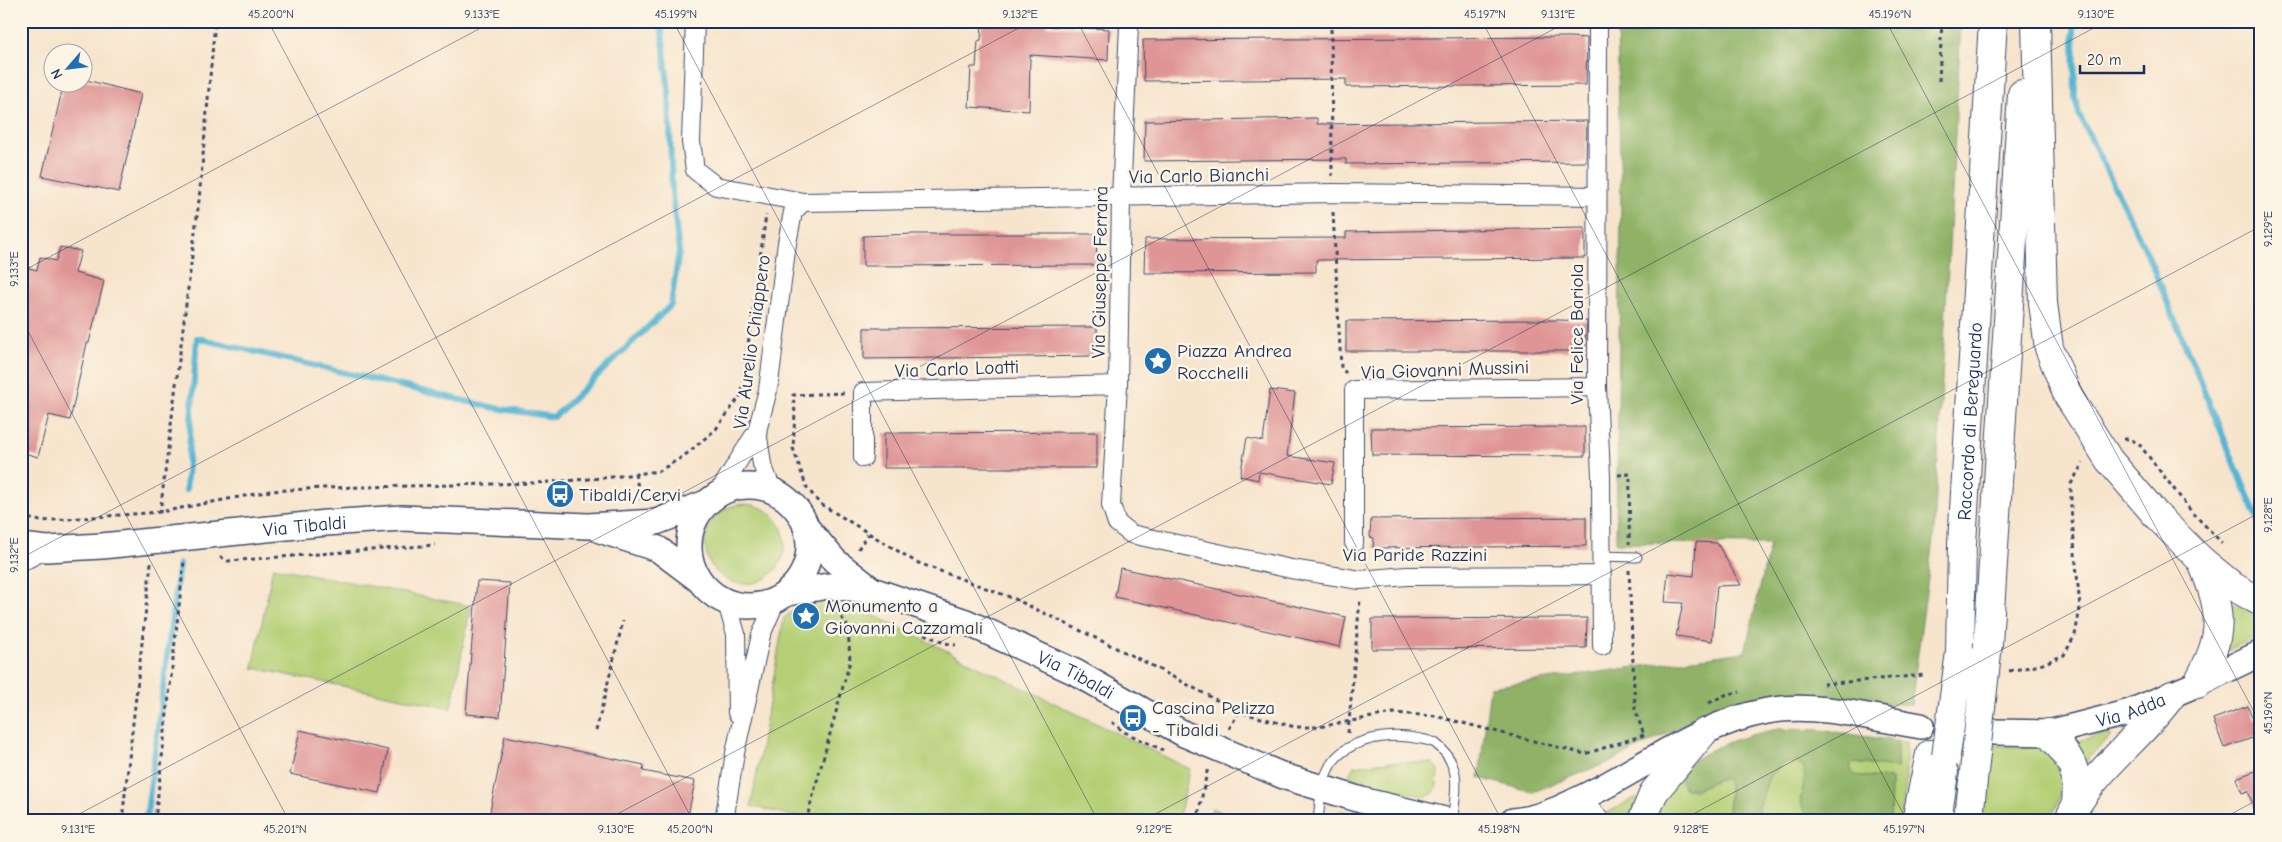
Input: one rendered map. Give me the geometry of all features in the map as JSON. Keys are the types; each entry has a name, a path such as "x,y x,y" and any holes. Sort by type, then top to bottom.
{"highway":[{"name":"Raccordo di Bereguardo","path":"1937,821 1938,755 1952,651 1962,544 1993,21"},
{"name":"Raccordo di Bereguardo","path":"1970,815 1988,644 2027,21"},
{"path":"2036,21 2043,304 2049,348 2068,396 2109,460 2157,516 2200,559 2234,588 2261,602"},
{"path":"2197,684 2211,659 2219,626 2214,592 2200,559"},
{"path":"2072,812 2114,757 2155,719 2172,695"},
{"path":"1642,821 1654,792 1703,733"},
{"path":"2048,733 2072,762 2078,781 2072,812"},
{"path":"1916,821 1938,755"},
{"path":"1573,811 1596,821"}],"street":[{"name":"Via Carlo Bianchi","path":"695,21 691,142 695,170 716,186 803,202 1333,193 1597,196"},
{"name":"Via Giuseppe Ferrara","path":"1117,524 1111,504 1118,385 1121,198 1129,26 1132,21"},
{"name":"Via Felice Bariola","path":"1598,21 1597,387 1601,476 1600,575 1602,646"},
{"name":"Via Aurelio Chiappero","path":"772,490 762,464 756,432 768,390 787,243 793,212 803,202"},
{"name":"Via Carlo Loatti","path":"863,392 1118,385"},
{"name":"Via Giovanni Mussini","path":"1354,543 1354,390 1597,387"},
{"path":"863,392 863,458"},
{"path":"756,432 711,499 694,520 689,539 690,560 698,579 711,593 728,603 752,607 782,597"},
{"path":"711,499 726,490 749,485 772,490 784,496 793,505 806,527 809,545 807,563 803,574 782,597 761,635 735,753 724,821"},
{"name":"Via Tibaldi","path":"21,546 47,549 102,546 154,539 402,518 588,526 656,522 711,499"},
{"name":"Via Paride Razzini","path":"1117,524 1131,534 1291,569 1360,580 1407,576 1600,575"},
{"name":"Via Tibaldi","path":"588,526 658,549 698,579"},
{"name":"Via Tibaldi","path":"806,527 835,561 872,590"},
{"path":"21,562 47,549"},
{"name":"Via Tibaldi","path":"782,597 828,586 872,590 966,622 1075,672 1184,734 1286,777 1450,821"},
{"path":"728,603 736,634 738,676 735,753"},
{"name":"Via Adda","path":"1993,732 2048,733 2130,712 2260,655"},
{"path":"1513,821 1550,812 1573,811 1703,733 1736,718 1767,711 1800,707 1921,726"}],"lane":[{"path":"1600,556 1633,557"},
{"path":"1318,821 1322,788 1327,771 1348,748 1364,741 1388,737 1411,737 1434,742 1447,755 1454,770 1450,821"}],"path":[{"path":"122,821 154,539 160,512 199,200 216,21"},
{"path":"1331,21 1333,183"},
{"path":"1939,81 1942,21"},
{"path":"1333,208 1341,368 1350,378"},
{"path":"21,517 41,520 160,512 270,491 535,483 659,471 684,456 716,429 741,395 766,215"},
{"path":"863,392 793,395 795,413 793,448 806,486 819,503 916,562 1015,599 1145,662 1239,712 1295,727 1319,727 1393,713 1436,716 1585,754 1651,732"},
{"path":"2121,439 2130,438 2139,444 2191,511 2224,545"},
{"path":"2004,672 2040,665 2064,655 2074,635 2080,608 2070,508 2071,484 2085,460"},
{"path":"635,474 643,508"},
{"path":"1601,476 1630,474 1635,710 1644,735"},
{"path":"214,555 228,560 445,544"},
{"path":"155,821 185,555"},
{"path":"1348,748 1348,722 1360,595"},
{"path":"806,821 850,661 848,627 835,608"},
{"path":"596,731 623,620"},
{"path":"920,633 944,643 962,646"},
{"path":"1822,684 1925,675"},
{"path":"1708,703 1724,694 1742,691"},
{"path":"1197,821 1208,765"}],"green space":[{"path":"1617,21 1961,21 1934,532 1911,705 1773,695 1698,718 1612,761 1533,792 1479,778 1490,687 1745,652 1770,544 1616,543 1621,207"},
{"path":"745,504 760,507 773,516 782,529 785,544 782,559 773,572 760,581 745,584 730,581 717,572 708,559 705,544 708,529 717,516 730,507"},
{"path":"273,567 471,606 451,708 253,668"},
{"path":"809,598 861,609 1190,769 1178,821 813,821 751,806 784,618"},
{"path":"2228,602 2261,615 2261,634 2229,650 2226,649"},
{"path":"1778,729 1820,730 1897,741 1897,768 1854,763 1850,766 1853,775 1891,779 1890,821 1824,821 1814,813 1806,814 1801,802 1804,780 1803,767 1797,763 1785,762 1769,777 1758,811 1752,821 1730,821 1728,810 1729,784 1727,779 1716,780 1696,788 1685,789 1681,781 1683,767 1695,759 1728,742"},
{"path":"2109,733 2111,736 2090,756 2084,766 2073,742"},
{"path":"1897,741 1906,742 1906,782 1901,821 1890,821 1891,779 1853,775 1850,766 1854,763 1897,768"},
{"path":"1987,745 2045,746 2056,765 2061,782 2059,800 2050,821 1980,821"},
{"path":"1385,762 1433,763 1438,770 1437,787 1433,794 1425,797 1351,778 1350,773 1354,766"},
{"path":"1785,762 1798,763 1803,767 1806,778 1800,800 1824,821 1752,821 1758,811 1769,777"},
{"path":"1683,767 1694,791 1721,778 1727,779 1729,784 1728,810 1730,821 1649,821"},
{"path":"1637,797 1632,821 1606,821 1605,814"},
{"path":"1212,808 1242,821 1209,821"},
{"path":"1342,811 1382,821 1333,821 1335,814"}],"building":[{"path":"982,21 1048,21 1047,26 1109,29 1108,60 1030,55 1029,111 969,107 971,67 976,67"},
{"path":"1587,38 1586,85 1346,87 1346,79 1144,81 1143,40"},
{"path":"92,82 141,94 119,192 42,176 62,92 92,92"},
{"path":"1317,118 1317,124 1587,121 1586,162 1346,164 1346,159 1144,161 1145,121"},
{"path":"1585,228 1585,258 1316,260 1316,272 1144,273 1145,239 1346,238 1346,232"},
{"path":"914,234 1096,234 1097,265 863,266 863,236"},
{"path":"60,247 81,251 75,273 104,281 89,343 87,343 70,420 49,415 38,457 21,452 21,371 25,356 21,355 21,266 37,270 40,257 56,261"},
{"path":"1346,321 1587,321 1585,351 1346,351"},
{"path":"1097,327 1097,356 864,359 864,328"},
{"path":"1270,390 1295,393 1287,456 1335,463 1331,484 1259,472 1258,480 1240,476 1247,438 1263,441"},
{"path":"1585,427 1585,456 1372,455 1371,428"},
{"path":"1097,432 1097,468 884,468 884,433"},
{"path":"1586,517 1586,546 1373,548 1374,538 1370,537 1371,519"},
{"path":"1696,542 1717,543 1741,585 1717,586 1712,641 1676,636 1683,603 1665,602 1668,573 1694,576"},
{"path":"1120,568 1346,617 1340,647 1115,597"},
{"path":"477,581 510,583 500,717 466,714"},
{"path":"1587,618 1586,648 1372,649 1372,619"},
{"path":"2248,706 2253,720 2261,719 2261,735 2224,748 2213,719"},
{"path":"300,730 388,750 380,793 290,774"},
{"path":"505,736 644,765 643,771 695,781 687,821 488,821"},
{"path":"2261,769 2261,821 2259,821 2248,791 2242,793 2236,778"}],"waterway":[{"path":"186,490 197,338 495,408 554,417 671,305 679,251 672,193 669,94 661,21"},
{"path":"2074,21 2075,98 2079,114 2146,251 2261,527"},
{"path":"146,821 179,564"}],"place":[{"name":"Piazza Andrea Rocchelli","path":"1158,361"},
{"name":"Tibaldi/Cervi","path":"560,494"},
{"name":"Monumento a Giovanni Cazzamali","path":"806,616"},
{"name":"Cascina Pelizza - Tibaldi","path":"1133,718"}]}
